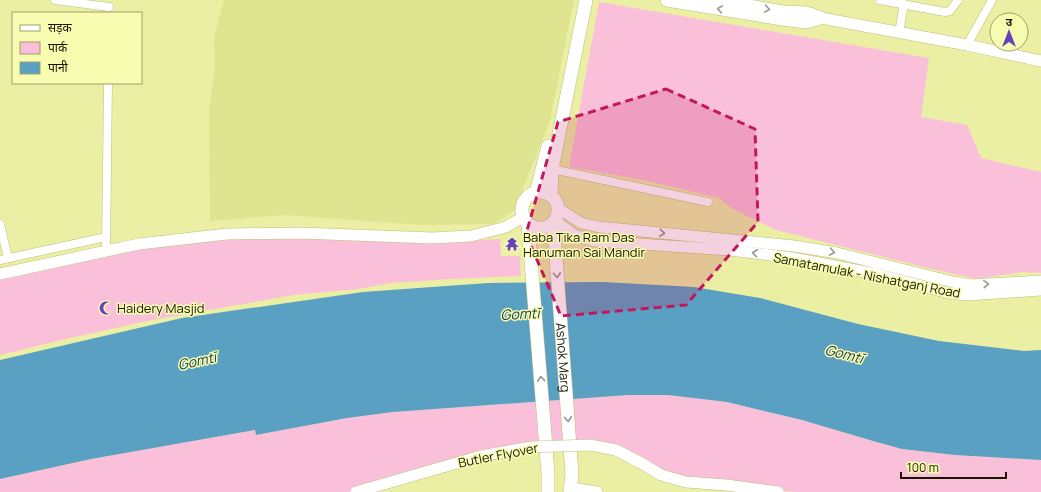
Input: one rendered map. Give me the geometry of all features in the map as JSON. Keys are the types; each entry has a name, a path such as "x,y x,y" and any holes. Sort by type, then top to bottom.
{"main road":[{"path":"536,193 559,102 579,0"},
{"path":"550,195 552,170 586,0"},
{"path":"667,0 806,22 821,18"},
{"path":"715,0 783,12 807,13 821,18"},
{"path":"544,192 556,201 555,222 543,228 532,226 526,220 522,210 524,202 529,196 536,193 544,192"},
{"name":"Ashok Marg","path":"526,220 529,240 548,473 548,492"},
{"name":"Ashok Marg","path":"555,222 572,474 571,490"}],"street":[{"path":"55,0 108,7"},
{"path":"880,0 945,12 950,11 958,0"},
{"path":"967,45 992,0"},
{"path":"899,33 904,4"},
{"path":"821,18 967,45 1041,61"},
{"path":"106,251 108,84"},
{"path":"552,170 708,202"},
{"path":"0,274 139,244 227,234 300,233 432,238 471,236 526,220"},
{"name":"Samatamulak - Nishatganj Road","path":"555,222 580,223 599,227 794,246 836,253 953,282 972,285 1041,281"},
{"name":"Samatamulak - Nishatganj Road","path":"555,222 574,235 594,240 730,250 793,258 876,274 949,293 968,295 1041,290"},
{"path":"0,224 4,259 106,237"},
{"name":"Butler Flyover","path":"356,492 481,456 531,447 590,445 616,450 643,464 661,476 686,482 726,485 778,492"},
{"path":"571,490 597,492"}],"highlighted area":[{"path":"666,89 755,129 758,222 686,305 561,316 526,234 558,122"}],"shaded area":[{"path":"224,0 574,0 550,121 514,211 494,224 424,225 286,215 210,221 209,108 215,71 214,38"}],"green space":[{"path":"599,2 929,58 921,117 967,125 981,158 1041,172 1041,273 1022,272 977,279 928,268 776,230 731,208 719,198 643,180 569,167"},
{"path":"230,236 459,241 500,239 501,256 520,256 521,276 390,283 358,289 294,295 152,320 0,355 0,277 108,252"},
{"path":"628,395 668,395 727,402 802,420 902,449 955,455 1041,460 1041,492 797,492 696,483 601,446 485,455 350,492 0,492 0,479 91,459 255,430 257,435 347,418 393,412"}],"water":[{"name":"Gomtī","path":"603,282 694,287 760,298 858,324 939,341 1024,351 1041,350 1041,460 955,455 902,449 802,420 727,402 668,395 628,395 393,412 347,418 256,435 255,430 91,459 0,479 0,360 182,318 363,292 488,283"}],"place":[{"name":"Baba Tika Ram Das Hanuman Sai Mandir","path":"512,244"},
{"name":"Haidery Masjid","path":"106,308"}]}
